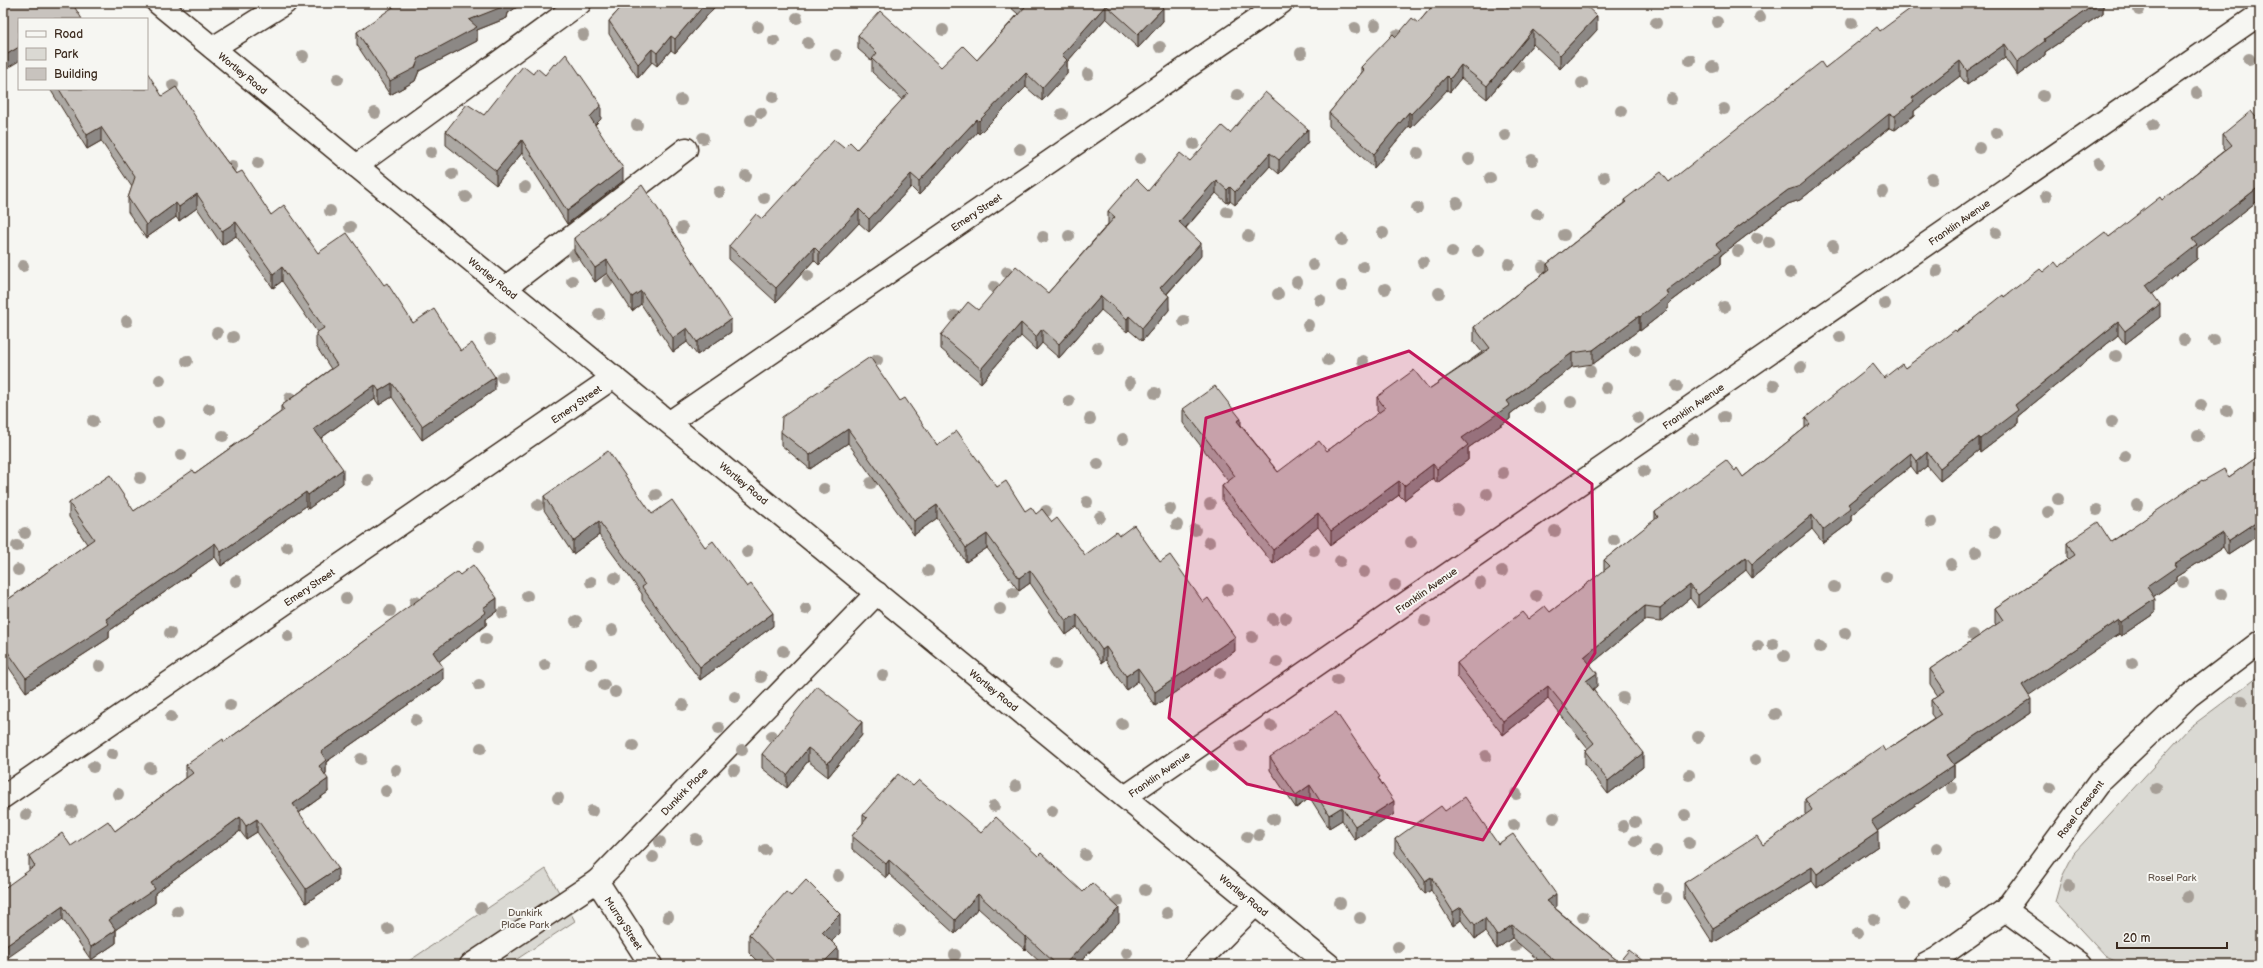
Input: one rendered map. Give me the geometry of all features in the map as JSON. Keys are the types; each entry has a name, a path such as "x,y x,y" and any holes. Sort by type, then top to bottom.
{"street":[{"name":"Wortley Road","path":"158,3 670,422 1329,965"},
{"path":"213,48 285,3"},
{"path":"356,166 580,3"},
{"name":"Emery Street","path":"670,422 1281,3"},
{"name":"Franklin Avenue","path":"1125,797 2260,14"},
{"path":"505,288 686,149"},
{"name":"Emery Street","path":"3,797 614,377"},
{"name":"Dunkirk Place","path":"471,965 597,881 877,593"},
{"name":"Rosel Crescent","path":"1924,965 1938,958 2005,910 2100,781 2188,696 2260,642"},
{"name":"Murray Street","path":"597,881 651,965"},
{"path":"1195,965 1256,904"},
{"path":"2005,910 2080,965"}],"highlighted area":[{"path":"1409,351 1592,484 1595,653 1483,840 1247,784 1169,718 1206,418"}],"green space":[{"name":"Rosel Park","path":"2260,675 2260,965 2124,965 2106,957 2055,902 2062,877 2074,853 2189,728"},
{"name":"Dunkirk Place Park","path":"546,869 575,921 508,965 403,965"}],"building":[{"path":"3,3 72,3 81,18 18,18 18,48 4,56"},
{"path":"399,3 507,3 507,5 469,20 477,27 419,58 415,68 390,81 357,32"},
{"path":"625,3 706,3 675,39 671,36 657,53 652,49 638,64 609,21"},
{"path":"1021,3 1158,3 1163,8 1138,34 1106,5 1062,55 1067,60 1042,88 1026,73 979,121 977,119 919,181 911,174 869,219 859,209 819,252 814,247 776,288 729,246 756,214 762,219 834,140 844,148 850,142 857,149 908,93 872,59 877,53 858,35 880,11 941,67 963,46 977,60 1025,7"},
{"path":"1435,3 1583,3 1597,16 1560,55 1533,30 1487,86 1461,65 1450,79 1447,76 1411,114 1409,112 1374,154 1329,113 1364,70 1361,67 1393,34 1396,37 1412,18 1418,23"},
{"path":"1918,3 2097,3 2044,39 2045,41 2017,62 2005,44 1967,71 1960,61 1912,98 1914,101 1895,116 1889,114 1800,186 1788,190 1716,244 1721,250 1666,291 1668,295 1640,317 1639,316 1593,350 1572,353 1507,401 1510,405 1462,438 1468,445 1437,469 1433,464 1404,486 1399,481 1331,531 1318,513 1273,550 1222,486 1235,476 1183,409 1215,386 1241,419 1237,421 1278,472 1319,441 1327,451 1385,408 1377,397 1414,370 1429,389 1490,348 1474,327 1550,269 1547,264 1626,202 1624,200 1661,172 1669,182 1821,62 1825,68 1877,27 1880,31"},
{"path":"566,54 601,105 590,117 623,168 567,211 522,140 496,171 446,131 467,104 484,115 523,66 533,74 537,68 545,75 554,64 556,65"},
{"path":"148,74 162,96 176,87 210,139 236,174 242,171 271,215 284,205 318,253 347,233 384,285 387,283 413,323 434,309 461,351 472,343 495,377 422,426 392,383 379,391 375,385 314,429 343,469 308,495 306,492 221,552 215,543 106,619 109,624 26,678 3,645 3,603 94,539 69,503 110,475 134,511 193,470 195,473 284,410 281,406 337,365 316,333 324,328 282,267 273,274 236,222 222,231 197,194 179,207 176,203 146,225 128,198 135,177 101,127 87,135 60,90 148,90"},
{"path":"1265,92 1308,129 1279,160 1270,153 1235,192 1230,187 1227,190 1216,180 1179,222 1201,243 1160,288 1169,296 1142,328 1129,316 1127,319 1101,296 1059,344 1042,329 1036,337 1021,323 981,369 941,335 968,302 978,310 1016,266 1048,293 1115,217 1108,211 1136,179 1148,191 1180,153 1190,161 1222,126 1230,133"},
{"path":"2251,111 2260,121 2260,186 2192,239 2197,245 2146,285 2160,304 2125,331 2118,322 2015,405 2018,410 1980,439 1979,437 1940,468 1927,452 1917,461 1911,453 1848,504 1851,508 1823,530 1812,515 1752,564 1746,557 1698,595 1690,585 1660,608 1645,606 1584,657 1597,673 1586,681 1643,753 1608,781 1585,751 1594,743 1548,686 1503,721 1457,663 1522,612 1528,619 1545,606 1550,612 1610,566 1604,560 1658,517 1655,512 1726,460 1735,471 1737,468 1743,477 1810,424 1805,418 1873,364 1884,378 1902,364 1905,368 1955,330 1957,332 2003,295 2004,297 2040,269 2043,272 2055,262 2059,267 2105,232 2109,237 2160,197 2162,200 2232,145 2223,134"},
{"path":"642,185 731,319 697,342 687,328 673,338 641,291 632,297 607,260 595,268 574,238"},
{"path":"870,357 900,401 905,398 937,445 957,431 997,487 1006,481 1025,511 1031,507 1036,514 1042,509 1052,522 1057,518 1085,555 1116,532 1119,536 1134,525 1160,562 1170,555 1203,602 1208,598 1235,637 1155,692 1138,668 1126,676 1106,647 1102,650 1077,614 1066,621 1030,570 1019,578 987,534 966,548 937,505 914,521 848,429 810,455 781,432 782,417"},
{"path":"608,451 652,514 672,500 705,547 713,541 747,587 751,584 773,613 700,667 642,587 645,585 599,521 573,541 544,496"},
{"path":"2260,455 2260,520 2228,541 2223,533 2174,564 2176,567 2147,587 2155,599 2121,622 2119,620 2022,685 2031,699 1947,755 1954,765 1871,821 1878,832 1817,874 1812,867 1713,928 1684,883 1757,836 1763,845 1812,810 1805,799 1882,746 1885,751 1941,714 1931,700 1945,691 1930,669 2003,620 1995,608 2075,555 2067,543 2098,522 2111,542 2202,480 2203,481 2224,469 2229,477"},
{"path":"473,565 497,598 483,608 486,612 433,652 443,667 321,752 326,760 319,766 328,779 293,804 338,868 306,889 257,819 246,826 240,817 151,883 155,889 109,920 116,930 91,947 63,906 3,948 3,889 35,866 29,856 62,833 71,846 108,821 115,831 193,773 186,765 223,739 224,742 283,700 373,635 372,633 457,572 460,575"},
{"path":"817,686 862,722 828,763 808,748 787,775 762,754"},
{"path":"1336,712 1380,777 1378,778 1394,801 1355,826 1342,807 1329,815 1310,785 1296,795 1270,757"},
{"path":"898,774 913,786 919,780 981,833 996,817 1038,856 1041,853 1083,892 1092,883 1119,908 1064,965 1057,965 978,894 955,920 889,860 886,864 852,836 867,818 863,815"},
{"path":"1465,797 1498,844 1513,834 1556,894 1546,901 1619,962 1629,950 1648,965 1560,965 1512,925 1497,936 1485,918 1475,925 1461,907 1453,912 1431,877 1425,881 1395,839 1441,806 1445,811"},
{"path":"806,880 840,914 822,932 838,948 821,965 779,965 749,934 786,892 791,896"}]}
